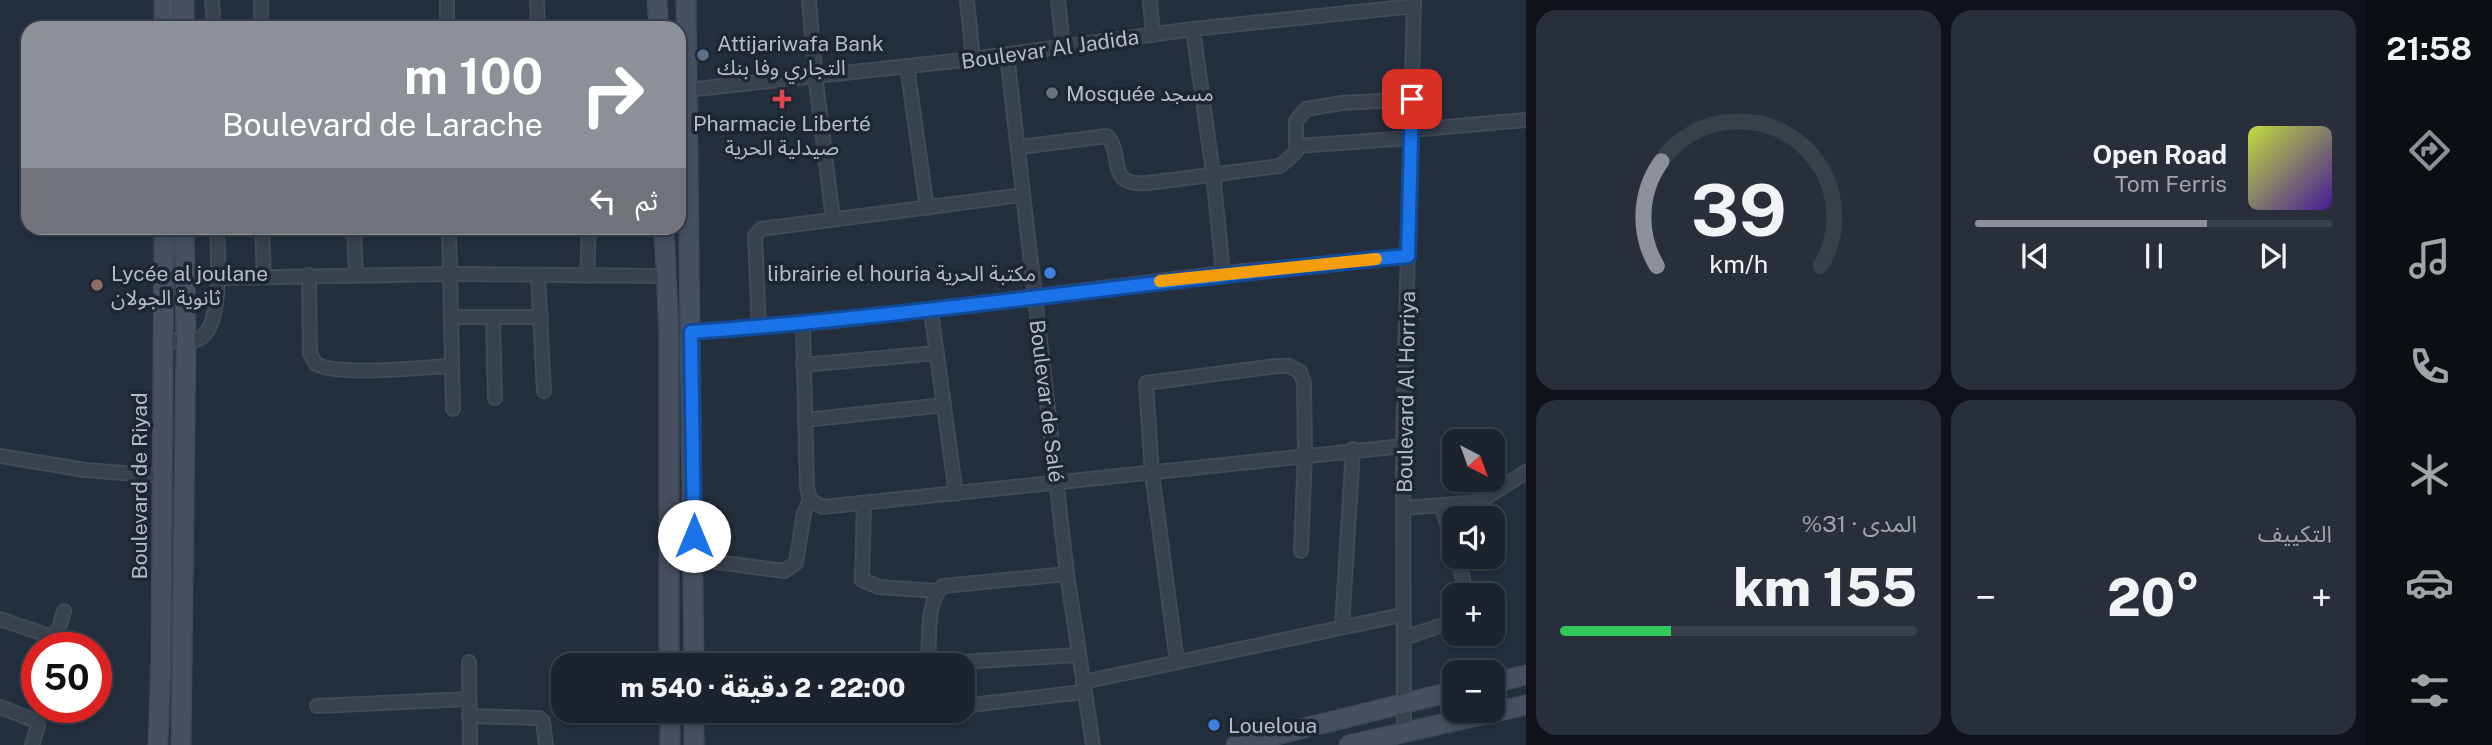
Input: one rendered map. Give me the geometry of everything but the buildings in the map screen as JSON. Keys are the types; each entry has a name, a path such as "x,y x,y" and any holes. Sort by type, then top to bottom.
{"main road":[{"path":"164,0 164,21"},
{"path":"184,0 184,21"},
{"path":"657,0 658,21"},
{"path":"686,0 694,653"},
{"name":"Boulevard de Riyad","path":"158,745 164,235"},
{"path":"181,745 186,341 184,235"},
{"path":"664,235 669,334 669,653"},
{"path":"1505,680 1526,675"},
{"path":"1236,745 1442,694"},
{"path":"1349,745 1526,705"},
{"path":"670,723 670,745"},
{"path":"694,723 694,745"}],"street":[{"path":"212,0 214,21"},
{"path":"261,0 261,21"},
{"path":"447,0 447,21"},
{"path":"537,0 538,21"},
{"path":"809,0 833,219"},
{"path":"967,0 973,60"},
{"path":"1058,0 1063,47"},
{"path":"1150,0 1153,35"},
{"name":"Boulevar Al Jadida","path":"687,90 815,74 973,60 1193,29 1414,3"},
{"name":"Boulevard Al Horriya","path":"1404,732 1403,446 1414,3"},
{"path":"1193,29 1213,173 1223,273"},
{"name":"Boulevar de Salé","path":"1007,55 1020,147 1022,195 1067,574 1093,745"},
{"path":"907,66 927,208"},
{"path":"1020,147 1103,135 1111,140 1115,163 1122,177 1134,184 1280,166 1293,157 1297,146 1296,121 1306,110 1342,103 1412,99"},
{"path":"1297,146 1526,120"},
{"path":"759,327 755,236 758,231 1022,195"},
{"path":"163,340 186,341 201,338 208,329 218,278 217,235"},
{"path":"262,235 264,276"},
{"path":"355,235 356,275"},
{"path":"449,235 453,409"},
{"path":"587,276 589,235"},
{"path":"669,334 931,311 1223,273 1408,256"},
{"path":"218,278 451,274 665,276"},
{"path":"309,275 310,354 316,364 323,368 371,370 451,366"},
{"path":"538,275 544,391"},
{"path":"931,311 956,494"},
{"path":"452,317 541,317"},
{"path":"494,317 495,398"},
{"path":"694,559 784,571 796,563 804,513 810,500 805,469 803,324"},
{"path":"803,365 937,354"},
{"path":"1177,662 1152,473 1144,388 1146,383 1153,379 1277,366 1296,368 1304,383 1305,454 1301,551"},
{"path":"805,420 944,405"},
{"path":"810,500 823,507 1152,473 1305,454 1403,446"},
{"path":"1342,627 1353,449"},
{"path":"0,456 85,470 162,476"},
{"path":"1450,506 1479,502 1526,472"},
{"path":"864,503 862,579 879,587 937,592"},
{"path":"1405,508 1442,507"},
{"path":"929,653 933,604 937,592 949,584 1067,574"},
{"path":"0,619 50,636 61,627 64,611"},
{"path":"975,704 1083,687 1177,662 1402,615"},
{"path":"1404,638 1442,625"},
{"path":"975,662 1079,655"},
{"path":"469,662 470,745"},
{"path":"317,706 469,699"},
{"path":"0,707 36,721 38,726 32,745"},
{"path":"469,716 539,718 543,721 546,745"}],"slow traffic":[{"path":"1160,281 1376,259"}],"place":[{"name":"Attijariwafa Bank التجاري وفا بنك","path":"703,55"},
{"name":"Mosquée مسجد","path":"1052,93"},
{"name":"Pharmacie Liberté صيدلية الحرية","path":"782,99"},
{"name":"librairie el houria مكتبة الحرية","path":"1050,273"},
{"name":"Lycée al joulane ثانوية الجولان","path":"97,285"},
{"name":"Loueloua","path":"1214,725"}],"route":[{"path":"694,536 691,332 931,311 1223,273 1408,256 1412,99"}]}
